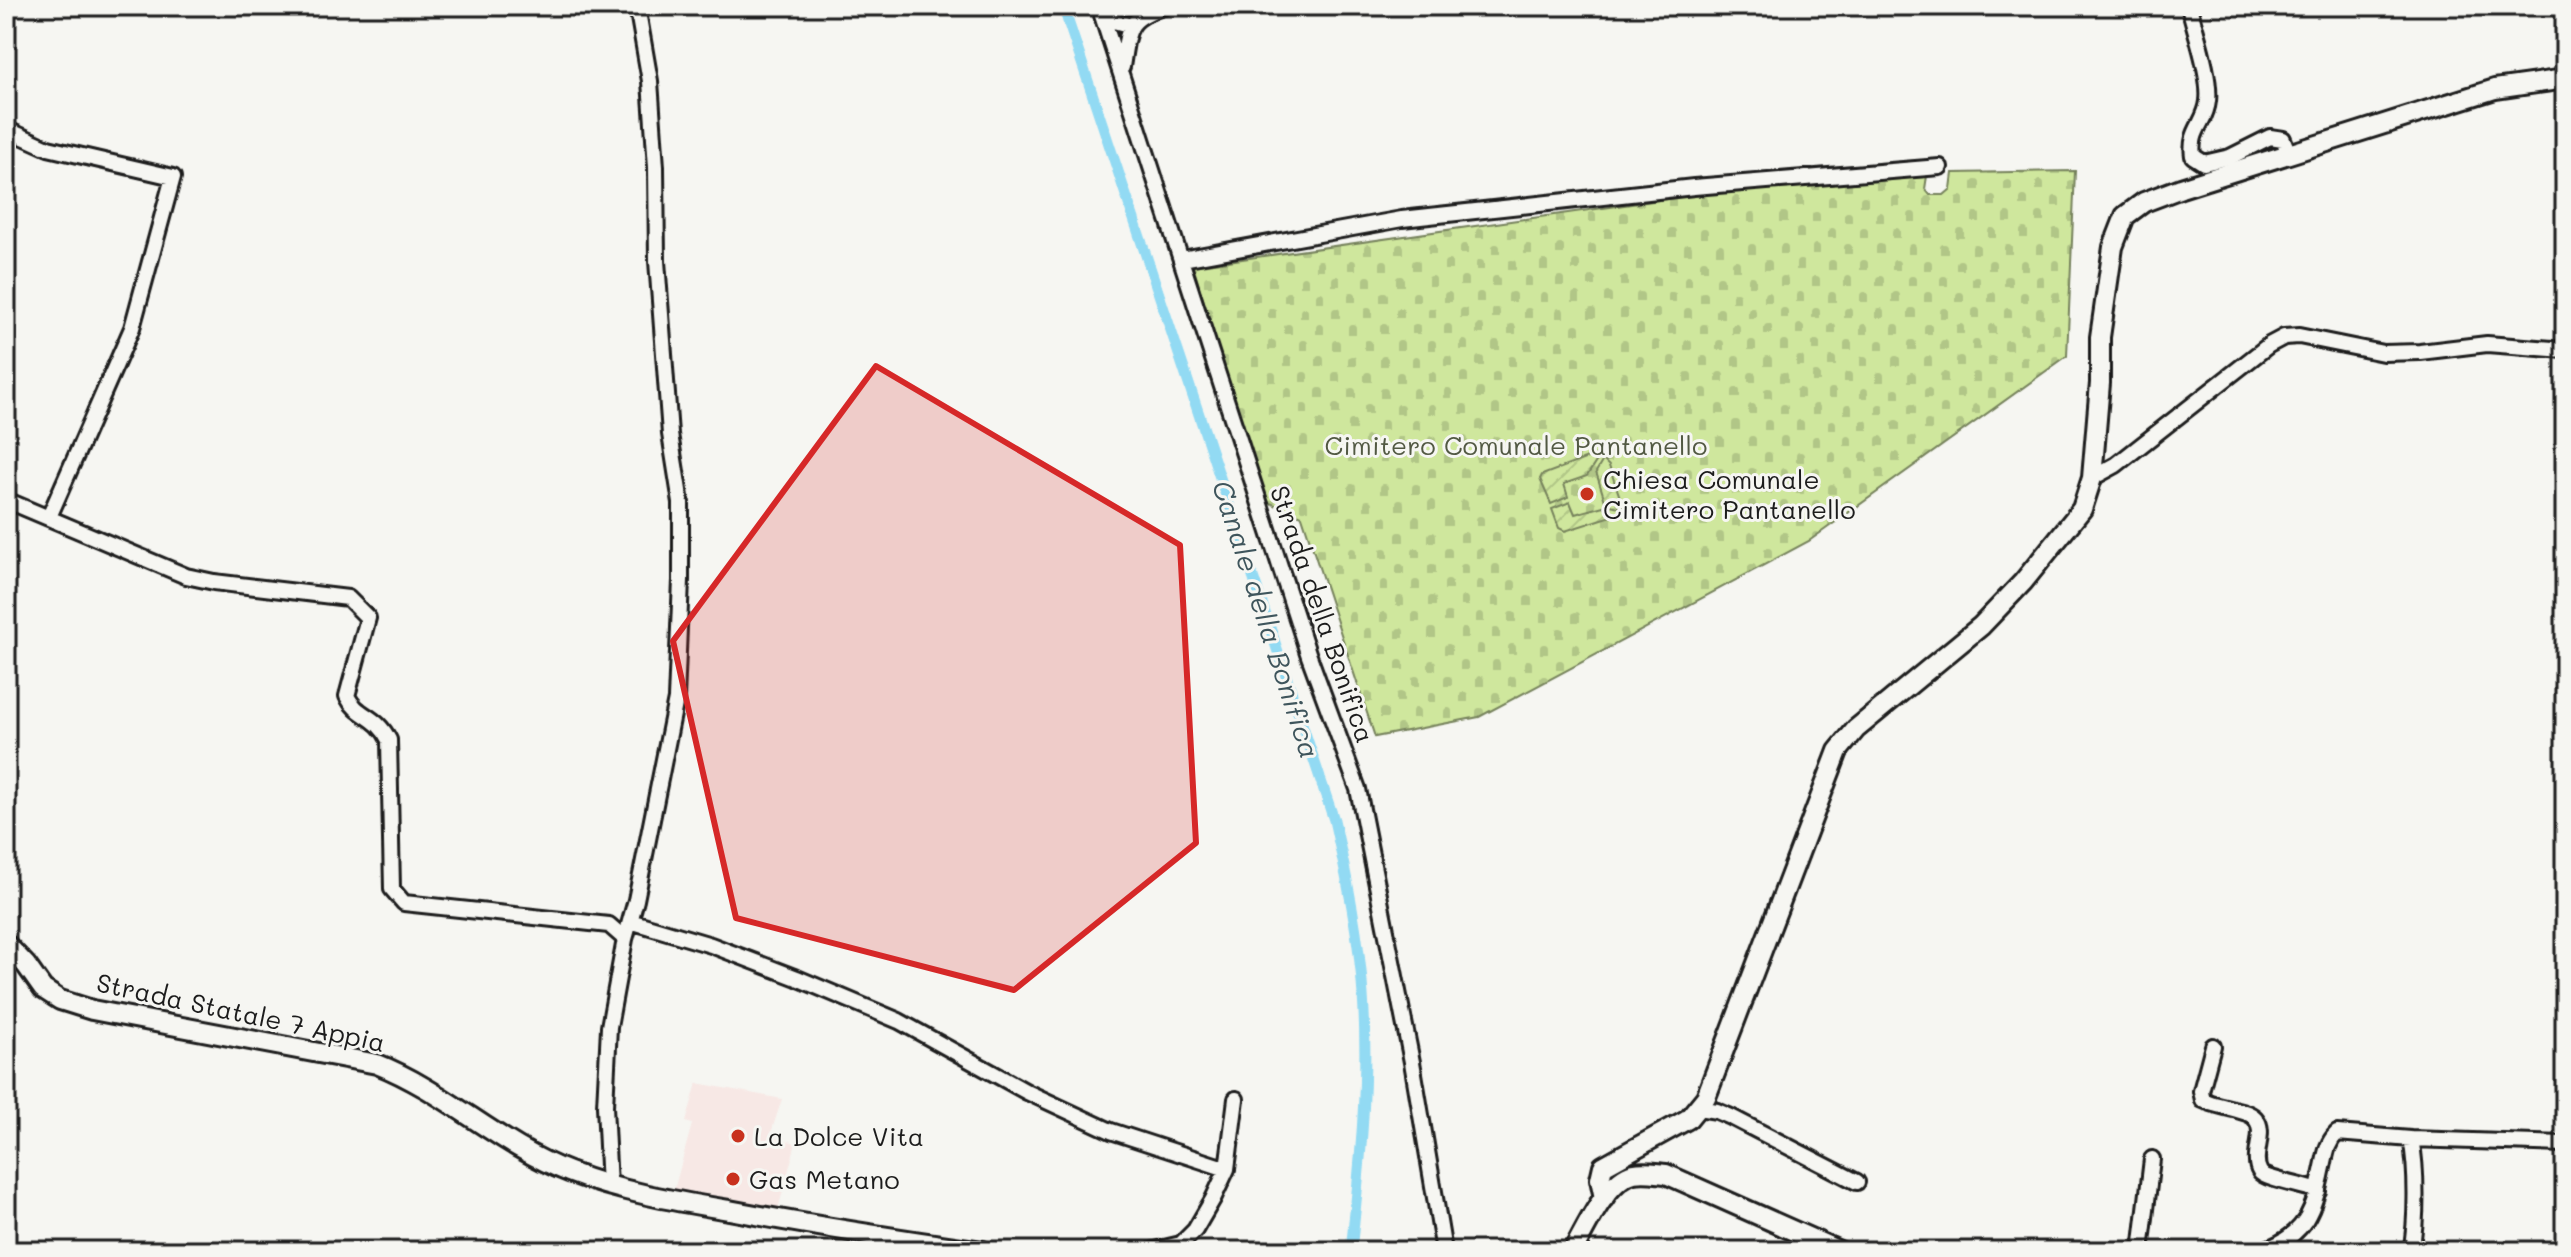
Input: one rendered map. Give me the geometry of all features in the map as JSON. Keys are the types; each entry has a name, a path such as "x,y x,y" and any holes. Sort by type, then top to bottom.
{"main road":[{"path":"1604,1198 1600,1179 1603,1166 1688,1119 1706,1097 1838,751 1856,729 1981,626 2013,593 2082,509 2092,478 2100,383 2100,337 2113,247 2125,216 2144,202 2495,89 2565,79"},
{"name":"Strada Statale 7 Appia","path":"6,944 43,989 60,1000 120,1016 377,1064 408,1076 544,1160 565,1171 609,1186 806,1225 982,1251"},
{"path":"1573,1251 1616,1183 1631,1173 1647,1172 1666,1174 1839,1251"}],"street":[{"path":"609,1186 605,1106 609,1027 676,699 681,580 681,503 670,434 657,261 656,167 650,81 637,6"},
{"path":"1121,71 1128,30 1144,13 1166,6"},
{"path":"2189,6 2208,91 2208,105 2191,143 2193,156 2204,163 2230,157 2270,137 2283,139 2289,154"},
{"path":"1105,10 1132,26"},
{"name":"Strada della Bonifica","path":"1105,10 1121,71 1309,656 1358,789 1412,1062 1444,1251"},
{"path":"6,129 48,148 173,177 132,328 49,517"},
{"path":"1182,259 1402,219 1694,187 1940,167"},
{"path":"2092,478 2116,465 2269,345 2284,337 2299,336 2383,353 2487,344 2565,350"},
{"path":"6,500 186,576 348,598 368,618 347,696 353,707 376,720 389,740 392,889 404,903 609,925 625,939"},
{"path":"630,921 711,945 827,990 899,1021 1027,1092 1111,1131 1227,1169"},
{"path":"2213,1046 2201,1091 2203,1100 2216,1107 2251,1114 2258,1120 2257,1159 2259,1171 2266,1177 2318,1191"},
{"path":"1151,1251 1181,1244 1195,1230 1227,1169 1236,1099"},
{"path":"1698,1108 1731,1117 1857,1182"},
{"path":"2260,1251 2286,1241 2302,1229 2318,1191 2329,1141 2337,1133 2411,1139 2565,1144"},
{"path":"2411,1139 2414,1153 2414,1238 2411,1251"},
{"path":"2141,1251 2152,1159"}],"highlighted area":[{"path":"876,366 1180,545 1196,843 1014,990 736,918 673,641"}],"shaded area":[{"path":"697,1083 782,1099 770,1136 796,1143 777,1213 674,1190 692,1124 686,1122"}],"green space":[{"name":"Cimitero Comunale Pantanello","path":"2075,171 2067,356 1809,541 1479,717 1375,737 1302,516 1265,501 1193,266 1730,190 1927,176 1925,189 1930,195 1944,195 1951,189 1953,173"},
{"path":"1598,454 1587,476 1564,484 1568,497 1551,504 1540,479 1542,475"},
{"path":"1603,460 1609,466 1623,506 1606,504 1596,472"},
{"path":"1570,502 1575,514 1603,506 1618,514 1565,531 1559,528 1552,509"}],"waterway":[{"name":"Canale della Bonifica","path":"1063,6 1334,820 1355,929 1365,1027 1363,1123 1351,1251"}],"place":[{"name":"Chiesa Comunale Cimitero Pantanello","path":"1587,494"},
{"name":"La Dolce Vita","path":"738,1136"},
{"name":"Gas Metano","path":"733,1179"}]}
